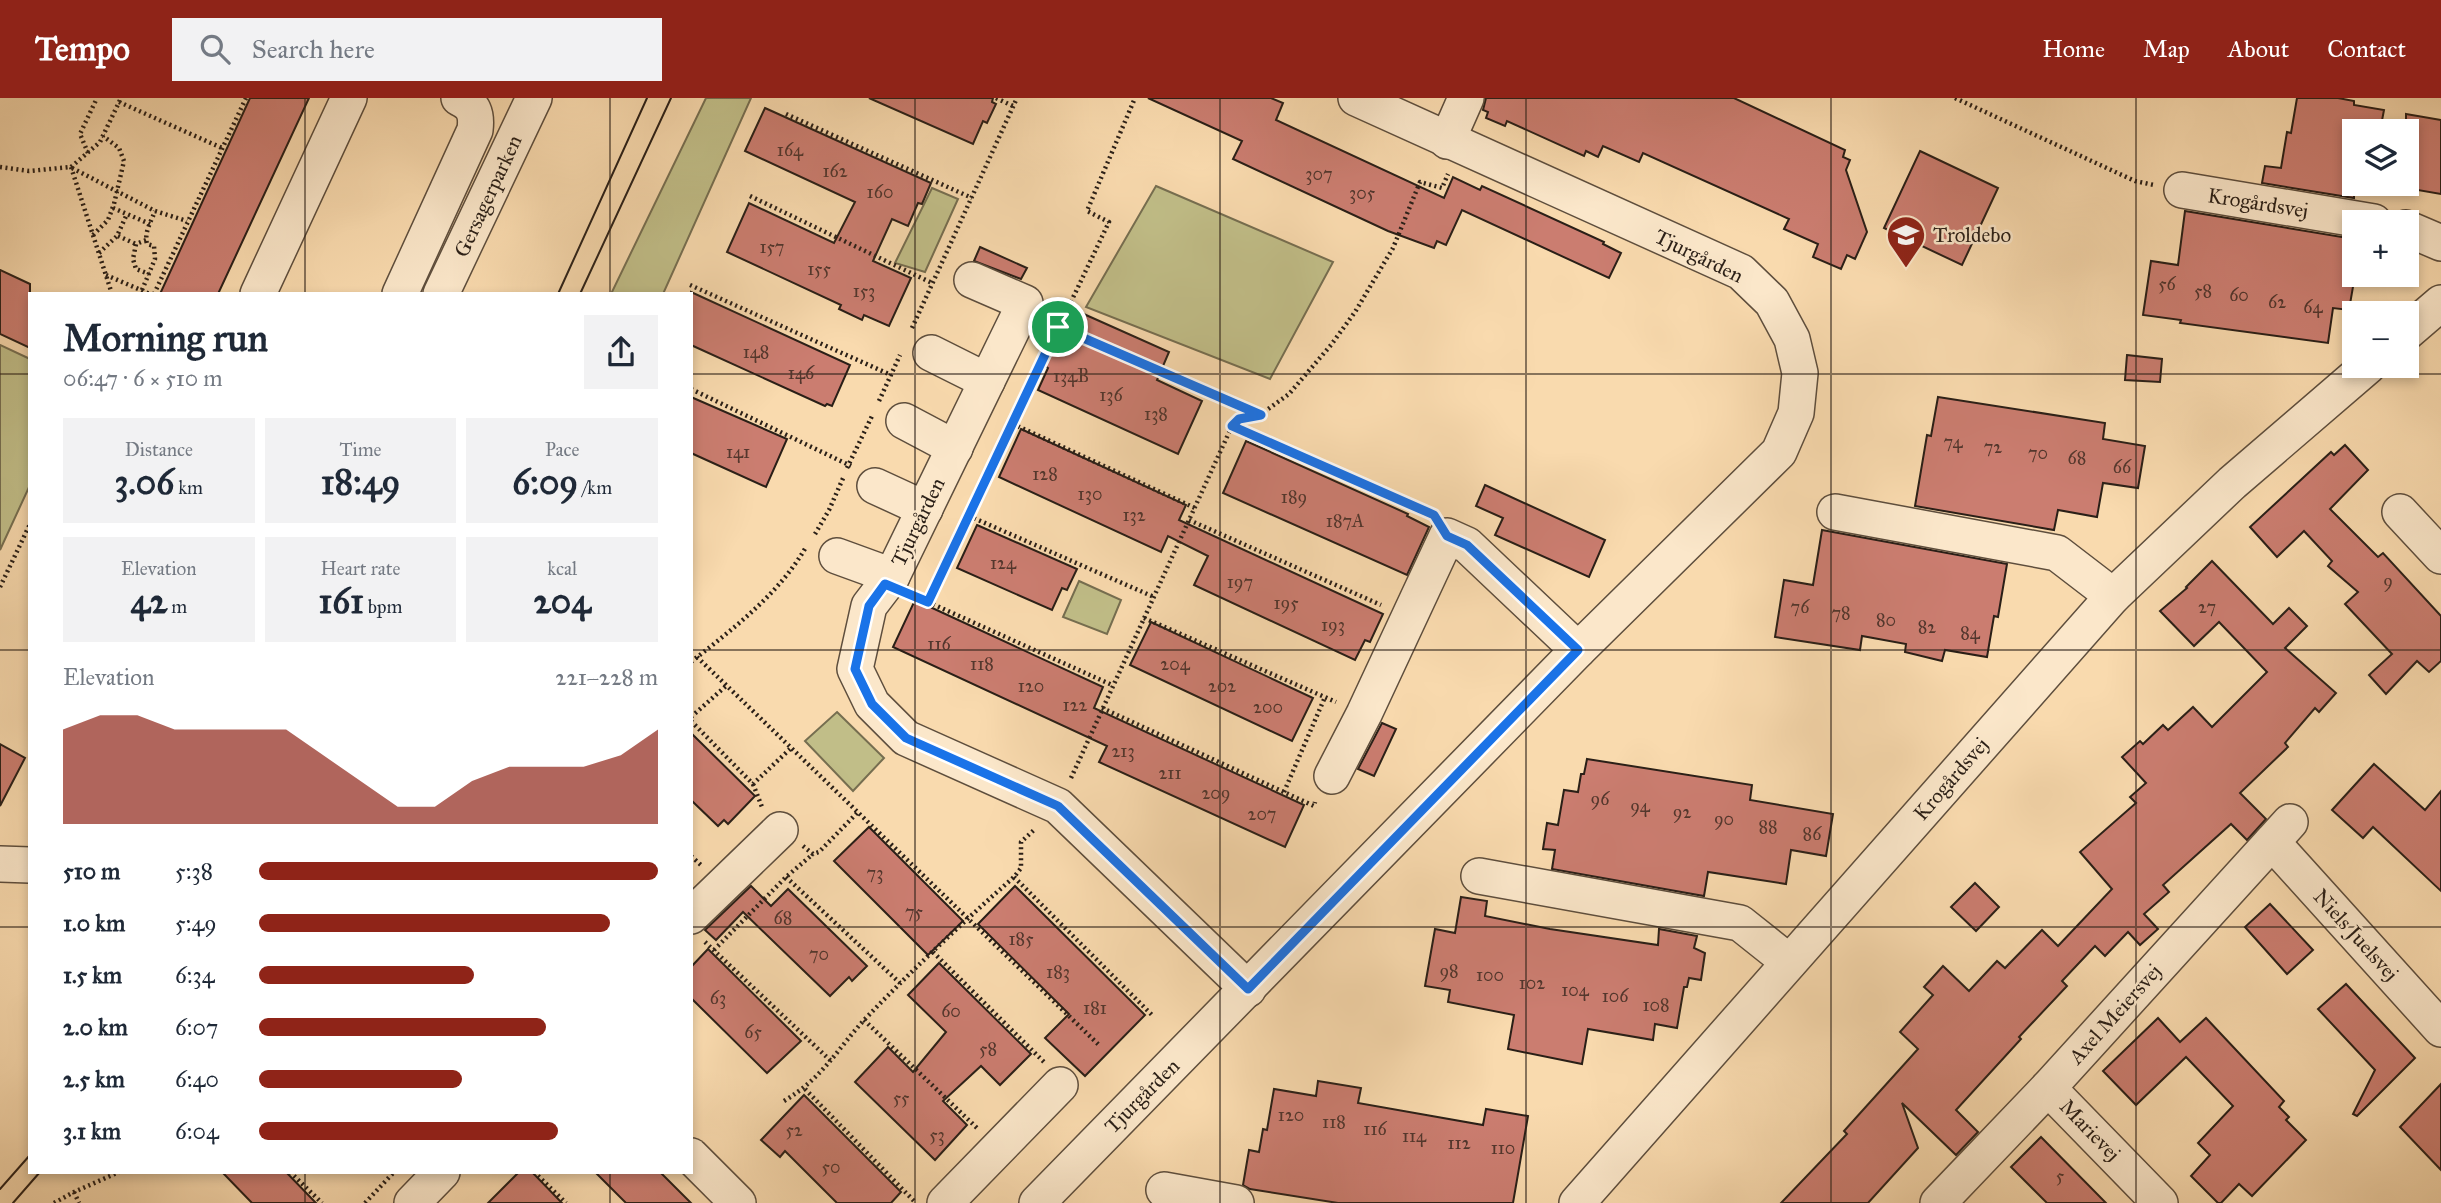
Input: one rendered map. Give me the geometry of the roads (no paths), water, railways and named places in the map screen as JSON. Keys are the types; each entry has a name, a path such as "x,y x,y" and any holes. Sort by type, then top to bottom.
{"street":[{"path":"259,292 349,98"},
{"path":"401,292 475,130 475,113 471,105 459,98"},
{"name":"Gersagerparken","path":"443,292 534,98"},
{"name":"Tjurgården","path":"1037,1203 1578,650 1779,452 1796,413 1800,373 1792,339 1772,302 1741,272 1356,98"},
{"path":"1453,143 1466,98"},
{"name":"Krogårdsvej","path":"2182,190 2342,217"},
{"path":"2419,234 2441,243"},
{"name":"Tjurgården","path":"972,280 1025,303 889,580 869,606 855,669 872,704 906,738 1058,806 1248,989"},
{"path":"2419,322 2441,303"},
{"path":"915,345 987,381"},
{"name":"Krogårdsvej","path":"1577,1203 2113,596 2232,483 2354,378"},
{"path":"904,421 954,448"},
{"path":"862,475 925,509"},
{"path":"1835,512 2057,553 2113,596"},
{"path":"2400,512 2441,556"},
{"path":"1332,776 1447,536 1467,545 1578,650"},
{"path":"837,556 889,580"},
{"path":"695,926 774,824"},
{"name":"Niels Juelsvej","path":"2281,832 2441,1029"},
{"name":"Axel Meiersvej","path":"1938,1203 2281,832"},
{"path":"0,864 28,865"},
{"path":"1479,876 1740,923 1789,962"},
{"path":"945,1203 1060,1085"},
{"name":"Marievej","path":"2048,1087 2160,1203"},
{"path":"693,1158 738,1203"},
{"path":"412,1203 440,1174"},
{"path":"1164,1190 1236,1203"}],"tram line":[{"path":"559,292 647,98"},
{"path":"581,292 671,98"},
{"path":"0,1189 28,1157"},
{"path":"13,1203 38,1174"}],"place":[{"name":"Troldebo","path":"1906,269"}]}
